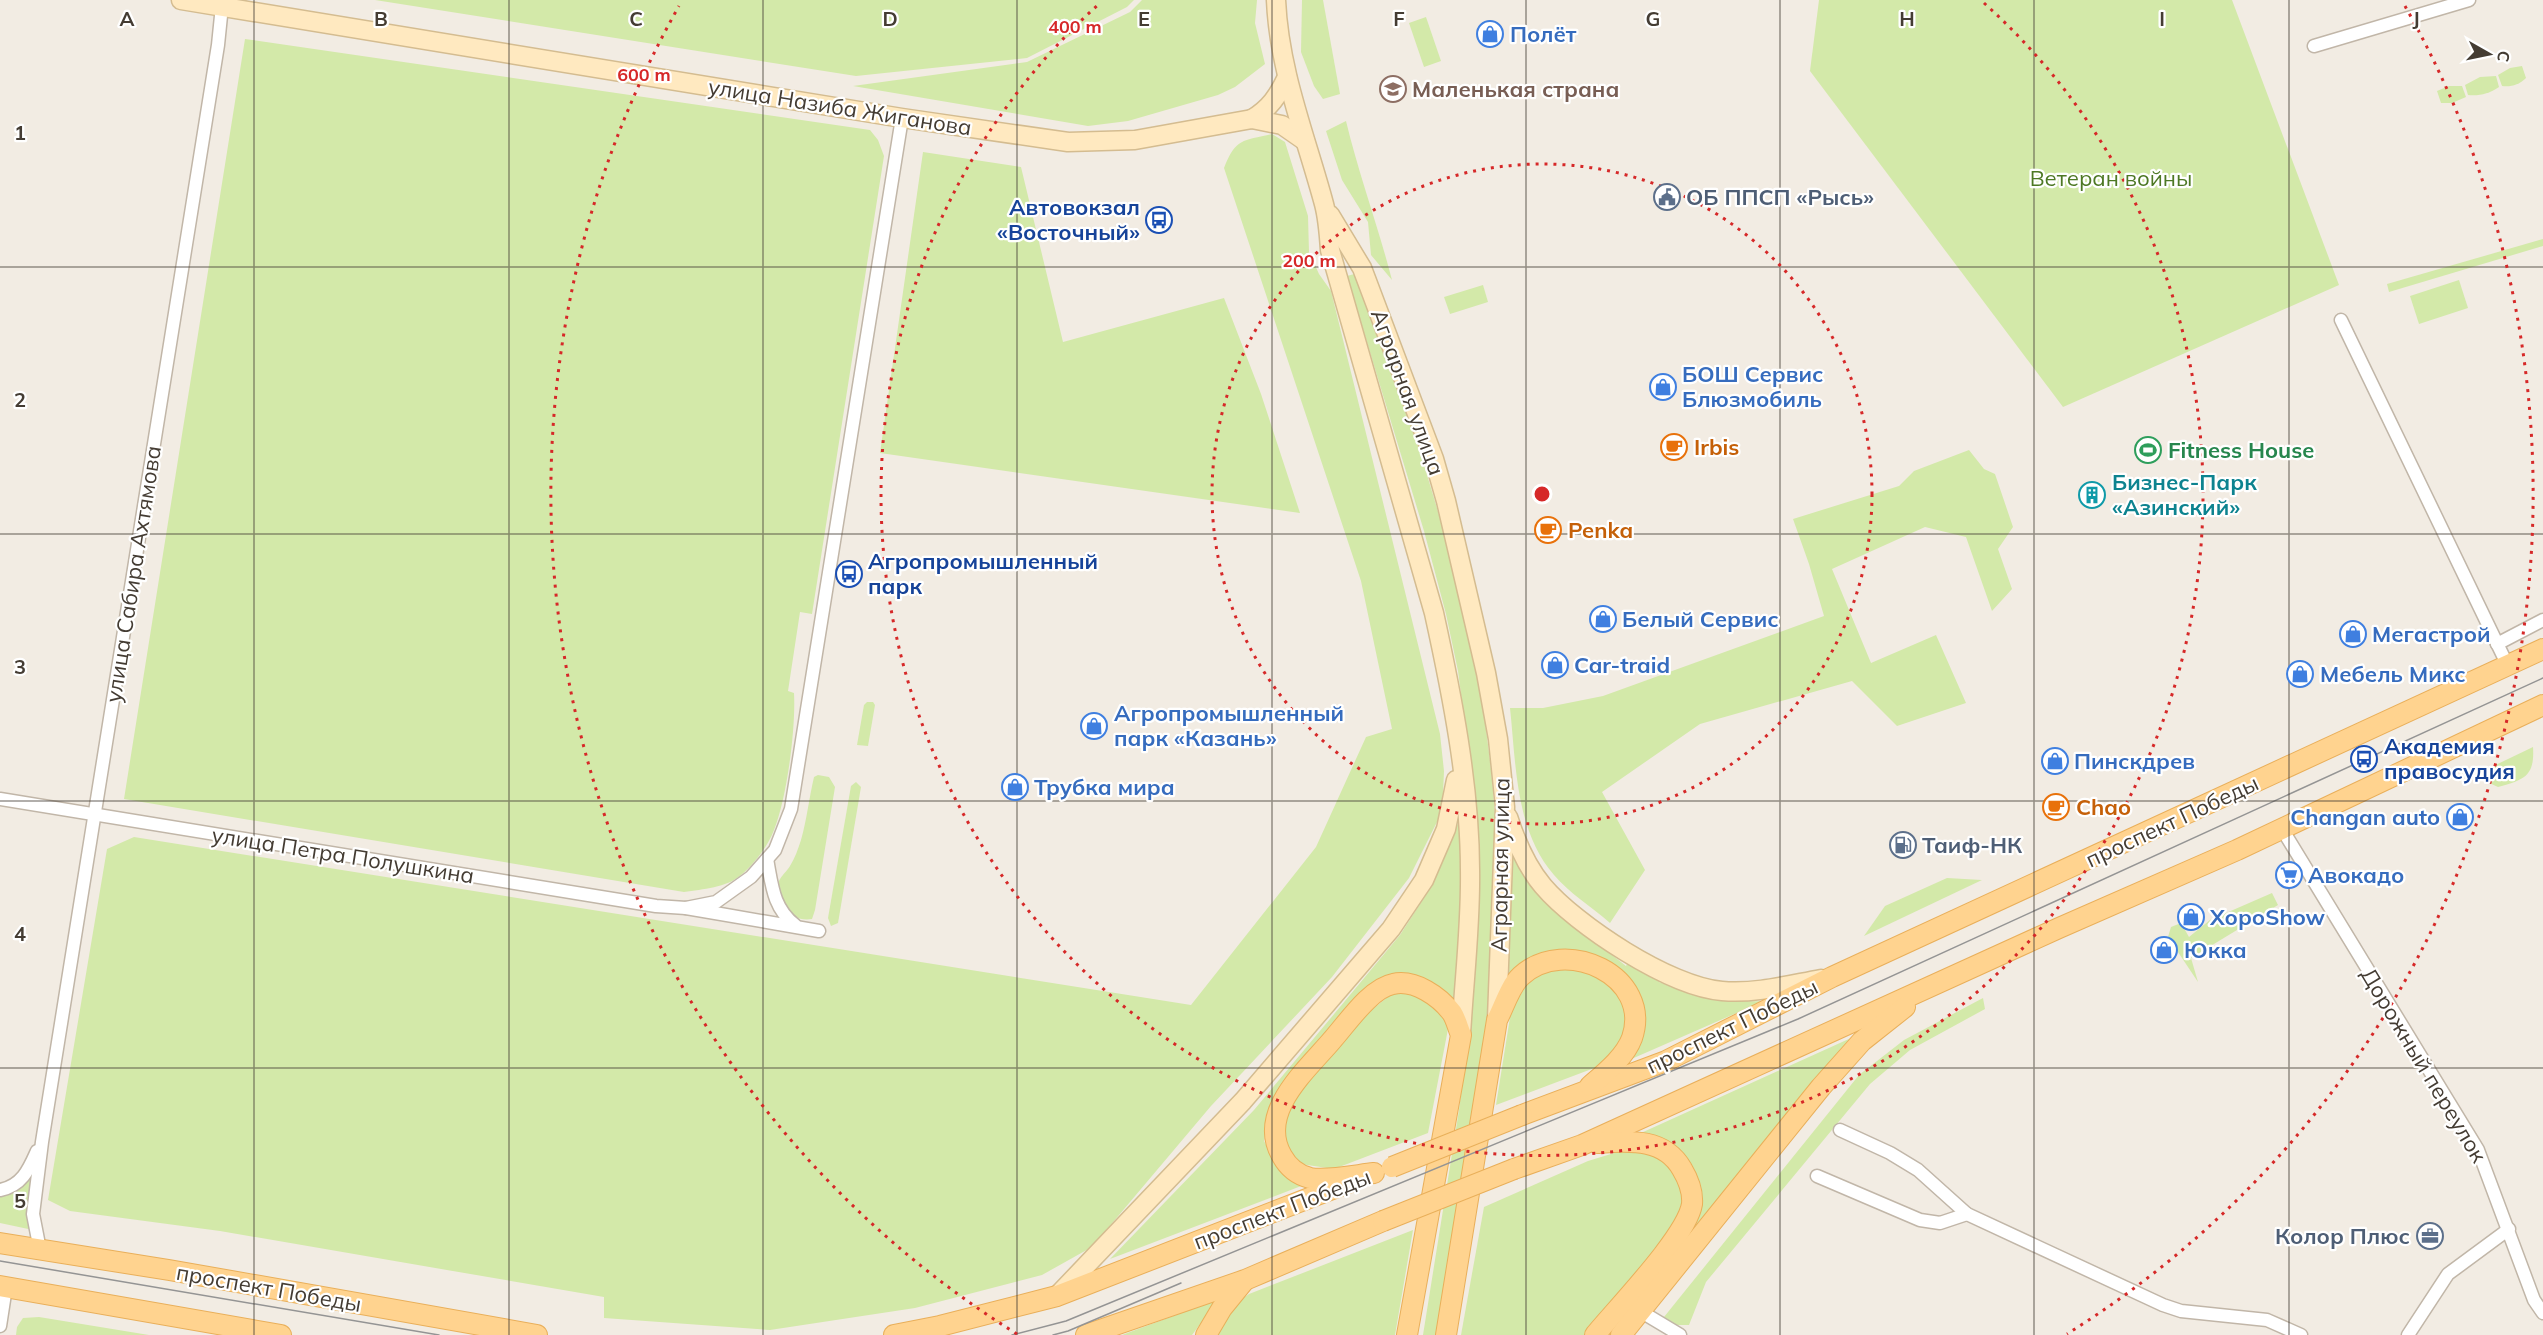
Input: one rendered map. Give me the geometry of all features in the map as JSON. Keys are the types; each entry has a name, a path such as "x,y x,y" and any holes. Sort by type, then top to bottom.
{"main road":[{"name":"проспект Победы","path":"894,1335 1057,1296 1666,1061 1832,977 2543,649"},
{"name":"проспект Победы","path":"1086,1335 1245,1280 1383,1221 1582,1144 2282,829 2543,705"},
{"path":"1497,1020 1519,978 1533,967 1548,961 1567,958 1586,961 1606,971 1623,986 1634,1008 1632,1038 1608,1070 1580,1096"},
{"path":"1383,1170 1311,1178 1290,1168 1280,1154 1275,1127 1277,1114 1289,1091 1362,1006 1377,992 1394,983 1407,983 1433,995 1453,1015 1461,1035"},
{"path":"1621,1335 1821,1087 1862,1041 1928,989"},
{"name":"Аграрная улица","path":"1446,1335 1497,1020"},
{"name":"Аграрная улица","path":"1407,1335 1461,1035"},
{"path":"1582,1144 1635,1140 1663,1149 1678,1161 1689,1181 1692,1203 1682,1230 1595,1335"},
{"name":"проспект Победы","path":"0,1243 181,1272 537,1335"},
{"path":"1206,1335 1222,1308 1245,1280"},
{"name":"проспект Победы","path":"3,1287 281,1335"}],"street":[{"name":"улица Назиба Жиганова","path":"181,0 902,118 1068,142 1098,143 1204,129 1252,119 1266,111 1287,77"},
{"name":"Аграрная улица","path":"1276,0 1277,22 1287,77 1325,207 1330,250 1434,613 1446,668 1460,757 1470,868 1470,908 1461,1035"},
{"path":"2314,46 2469,0"},
{"name":"улица Сабира Ахтямова","path":"40,1250 33,1214 42,1142 218,45 222,6"},
{"path":"686,908 716,902 751,877 775,850 791,809 902,118"},
{"name":"улица Назиба Жиганова","path":"1252,119 1282,125 1305,141"},
{"name":"Аграрная улица","path":"1325,207 1362,268 1434,459 1486,673 1498,739 1505,807 1497,1020"},
{"path":"1338,277 1337,269 1344,264 1362,268"},
{"path":"2341,320 2507,664"},
{"path":"2497,644 2543,620"},
{"path":"1057,1296 1243,1101 1391,929 1424,880 1446,829 1453,803 1460,757"},
{"name":"улица Петра Полушкина","path":"0,799 656,906 686,908"},
{"path":"1505,807 1523,857 1544,887 1573,914 1639,960 1667,975 1692,986 1720,991 1746,992 1832,977"},
{"name":"Дорожный переулок","path":"2282,829 2478,1150 2534,1300 2543,1313"},
{"path":"767,859 774,900 784,916 796,926"},
{"path":"686,908 819,930"},
{"path":"1840,1130 1918,1170 1967,1214 2163,1305 2181,1311 2267,1320 2301,1335"},
{"name":"улица Сабира Ахтямова","path":"0,1190 21,1180 42,1142"},
{"path":"1817,1176 1920,1220 1940,1223 1967,1214"},
{"path":"2408,1335 2448,1274 2509,1229"},
{"path":"0,1326 3,1287"},
{"path":"1640,1311 1680,1335"}],"green space":[{"path":"375,0 1134,0 1127,7 1027,58 856,76"},
{"path":"1142,0 1257,0 1255,23 1265,64 1235,87 1218,95 1128,121 1088,126 853,86 1027,62 1130,12"},
{"path":"1302,0 1323,0 1340,94 1323,99 1314,86 1301,52"},
{"name":"Ветеран войны","path":"1819,0 2232,0 2339,285 2063,407 1810,71"},
{"path":"1426,17 1441,61 1424,67 1409,23"},
{"path":"245,39 870,130 878,140 884,156 812,614 800,612 788,691 794,693 794,707 787,782 779,816 771,836 756,860 735,879 714,887 684,892 124,799"},
{"path":"2522,66 2526,78 2515,85 2502,86 2498,75 2510,68"},
{"path":"2496,76 2499,87 2484,94 2468,95 2465,85 2480,77"},
{"path":"2449,86 2462,86 2466,97 2452,103 2441,103 2437,91"},
{"path":"1346,121 1392,280 1371,255 1368,222 1342,180 1326,131"},
{"path":"1272,134 1285,142 1308,216 1309,252 1319,274 1331,291 1440,734 1444,771 1443,794 1438,820 1409,878 1332,977 1211,1106 1092,1247 1042,1275 915,1308 770,1330 604,1318 604,1297 220,1231 70,1211 48,1200 107,849 134,837 1191,1005 1316,847 1366,737 1392,729 1361,581 1224,168 1232,151 1241,142"},
{"path":"923,152 1021,167 1063,342 1224,298 1261,394 1300,513 880,453"},
{"path":"2543,239 2543,246 2389,292 2387,284"},
{"path":"1358,273 1409,418 1452,563 1470,637 1493,787 1497,896 1490,992 1439,1335 1423,1335 1459,1110 1471,1008 1474,794 1458,671 1446,614 1424,531 1347,276"},
{"path":"2459,280 2468,308 2419,324 2410,296"},
{"path":"1483,285 1488,302 1450,314 1444,297"},
{"path":"1969,450 1984,469 1995,474 2013,527 1998,549 2012,589 1992,611 1966,537 1925,527 1832,569 1871,663 1936,635 1966,703 1897,726 1852,681 1700,724 1602,792 1645,870 1610,923 1567,888 1541,857 1525,817 1516,773 1510,708 1543,708 1603,696 1824,616 1793,519 1899,486 1914,471"},
{"path":"867,702 873,702 875,705 868,746 857,745 864,705"},
{"path":"2533,747 2530,771 2521,779 2498,787 2487,782 2481,772"},
{"path":"818,775 829,777 835,787 815,910 812,919 805,919 797,918 785,909 778,896 778,889 780,879 792,863 799,847 814,777"},
{"path":"856,782 861,787 838,923 831,926 828,918 851,786"},
{"path":"1461,816 1463,899 1458,1005 1393,975 1269,1113 1264,1141 1274,1159 1309,1183 1110,1259 1254,1110 1400,935 1433,884"},
{"path":"1509,847 1520,865 1547,898 1576,926 1626,966 1628,962 1661,978 1659,982 1698,995 1723,1000 1764,1001 1620,1064 1631,1048 1628,982 1546,955 1504,994"},
{"path":"1947,878 1982,880 1864,936 1885,906"},
{"path":"2272,893 2278,905 2191,958 2198,982 2168,937 2171,927 2181,923 2189,937 2210,920"},
{"path":"1579,965 1602,975 1630,1010 1626,1027 1616,1049 1597,1067 1496,1105 1511,1011 1527,984 1551,966"},
{"path":"1396,990 1429,1002 1446,1020 1448,1029 1428,1133 1334,1169 1294,1163 1283,1138 1284,1117 1294,1096 1367,1014"},
{"path":"1983,998 1985,1009 1910,1050 1870,1084 1706,1282 1689,1325 1675,1325 1664,1317 1859,1075 1904,1040"},
{"path":"1851,1038 1614,1335 1604,1335 1698,1185 1690,1165 1677,1150 1661,1139 1641,1133"},
{"path":"1637,1146 1670,1161 1687,1201 1678,1225 1589,1335 1461,1335 1484,1207 1588,1161"},
{"path":"34,1174 33,1230 0,1223 0,1196 19,1188"},
{"path":"1413,1230 1395,1335 1209,1335 1224,1312 1249,1294"},
{"path":"1219,1299 1192,1335 1122,1335"},
{"path":"39,1317 149,1335 16,1335 17,1327 23,1318"}],"tram line":[{"path":"1012,1335 1066,1321 1798,1019 2543,678"},
{"path":"0,1261 439,1335"},
{"path":"1053,1335 1068,1331 1181,1283"}],"place":[{"name":"Полёт","path":"1490,34"},
{"name":"Маленькая страна","path":"1393,89"},
{"name":"ОБ ППСП «Рысь»","path":"1667,197"},
{"name":"Автовокзал «Восточный»","path":"1159,220"},
{"name":"БОШ Сервис Блюзмобиль","path":"1663,387"},
{"name":"Irbis","path":"1674,447"},
{"name":"Fitness House","path":"2148,450"},
{"name":"Бизнес-Парк «Азинский»","path":"2092,495"},
{"name":"Penka","path":"1548,530"},
{"name":"Агропромышленный парк","path":"849,574"},
{"name":"Белый Сервис","path":"1603,619"},
{"name":"Мегастрой","path":"2353,634"},
{"name":"Car-traid","path":"1555,665"},
{"name":"Мебель Микс","path":"2300,674"},
{"name":"Агропромышленный парк «Казань»","path":"1094,726"},
{"name":"Академия правосудия","path":"2364,759"},
{"name":"Пинскдрев","path":"2055,761"},
{"name":"Трубка мира","path":"1015,787"},
{"name":"Chao","path":"2056,807"},
{"name":"Changan auto","path":"2460,817"},
{"name":"Таиф-НК","path":"1903,845"},
{"name":"Авокадо","path":"2289,875"},
{"name":"ХороShow","path":"2191,917"},
{"name":"Юкка","path":"2164,950"},
{"name":"Колор Плюс","path":"2430,1236"}]}
